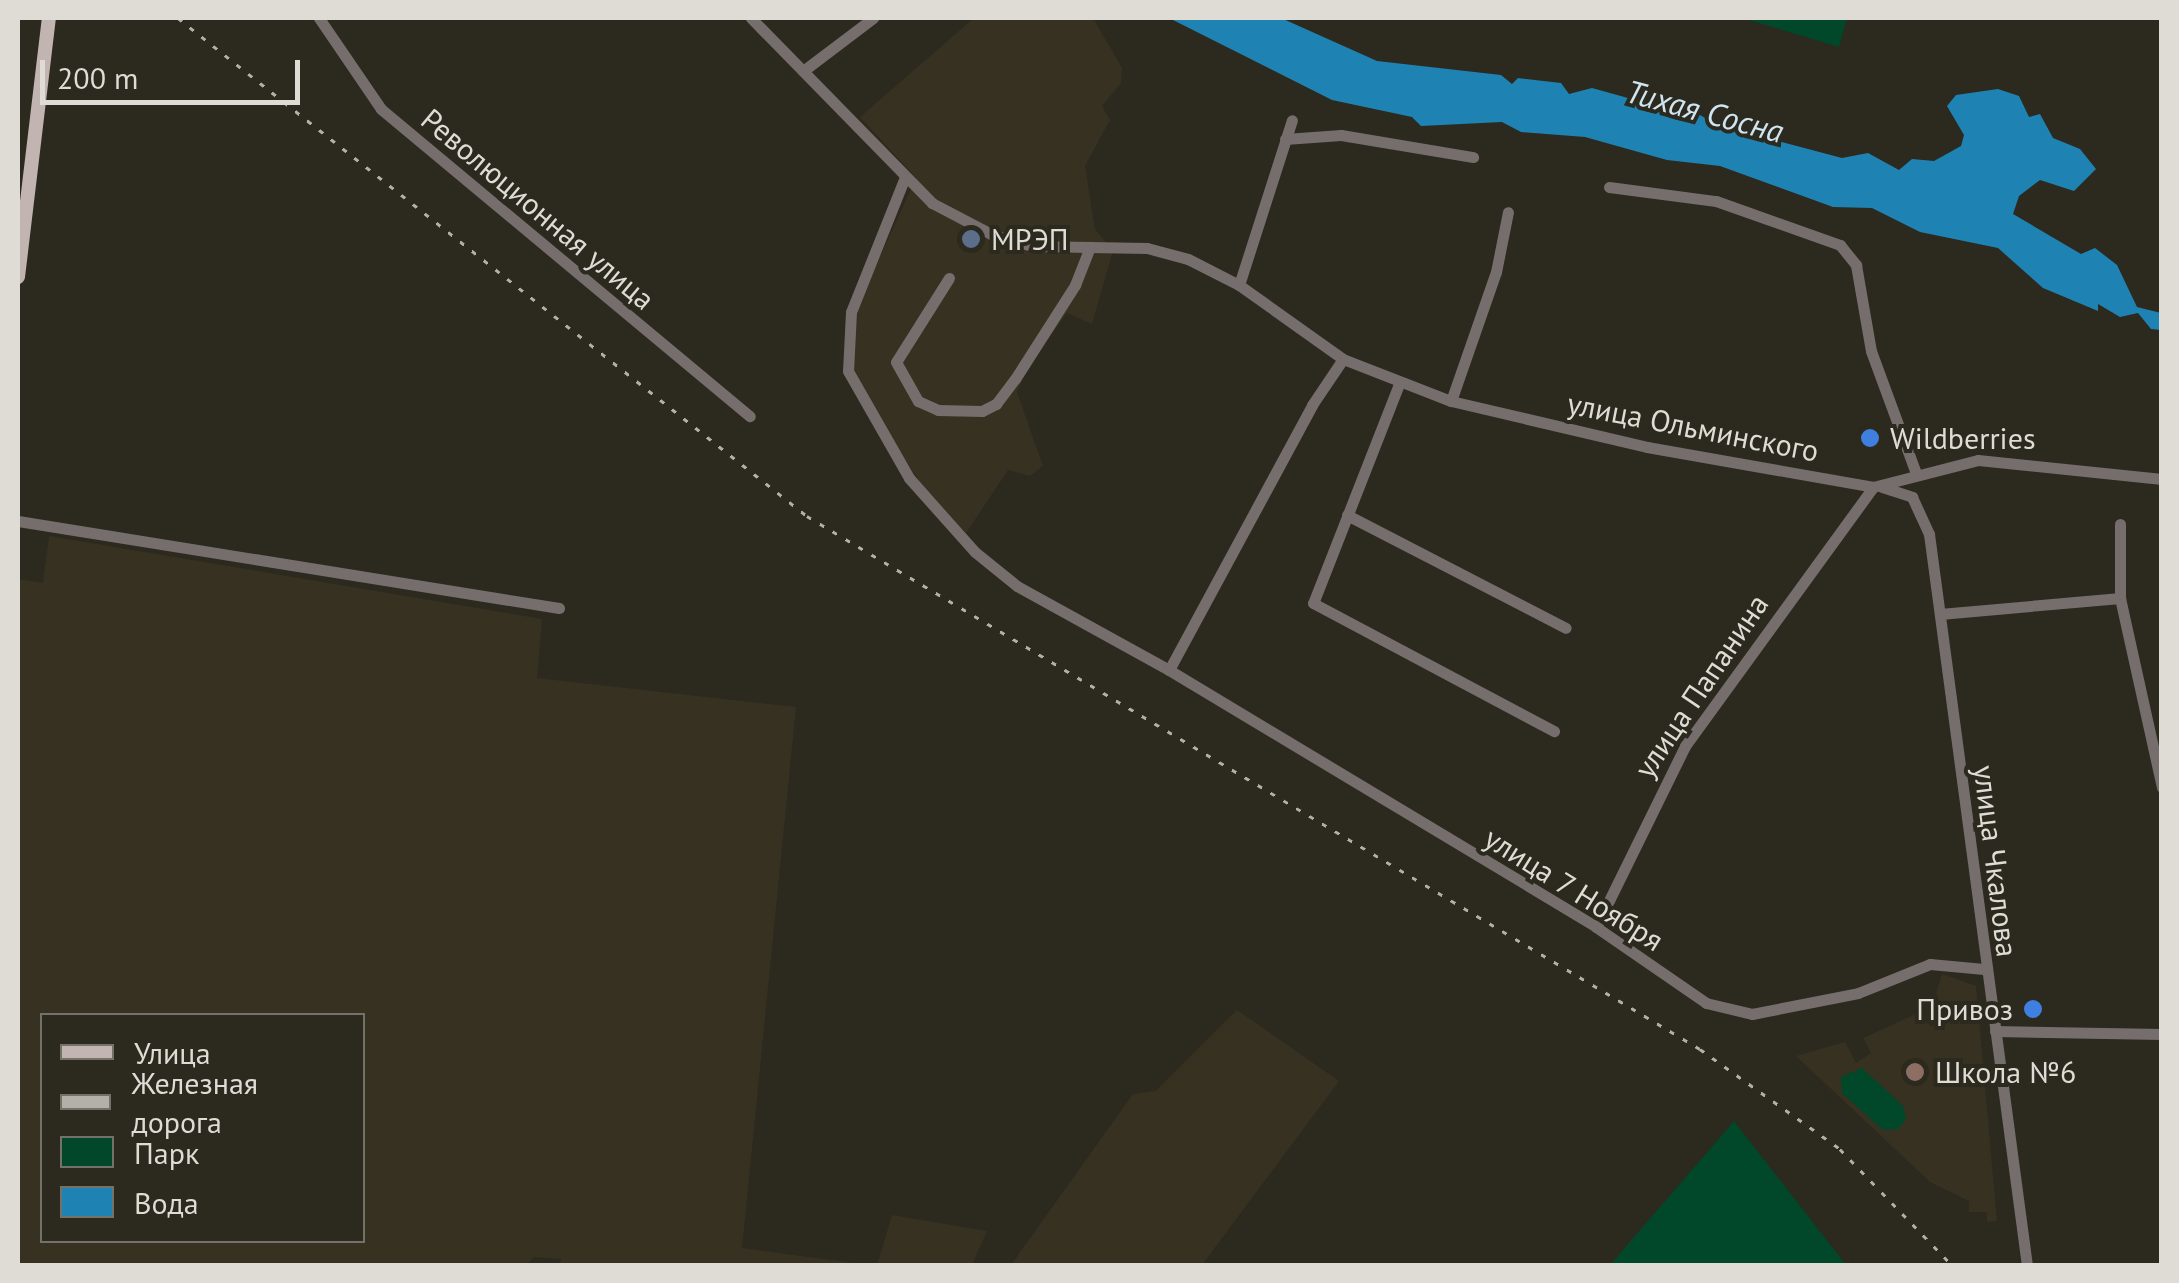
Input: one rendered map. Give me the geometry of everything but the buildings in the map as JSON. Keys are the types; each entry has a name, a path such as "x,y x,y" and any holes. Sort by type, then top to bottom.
{"main road":[{"path":"18,277 49,18"}],"street":[{"name":"Революционная улица","path":"319,18 381,109 750,416"},
{"name":"улица Ольминского","path":"751,18 932,203 991,234 1072,248 1147,248 1238,285 1344,360 1450,401 1647,446 1877,487"},
{"path":"804,70 873,18"},
{"path":"1238,285 1292,120"},
{"path":"1285,139 1341,135 1473,157"},
{"name":"улица 7 Ноября","path":"905,177 847,332 848,372 868,413 910,478 996,570 1170,670 1596,927 1706,1003 1742,1013 1858,993 1930,964 1984,969"},
{"path":"1609,187 1716,200 1840,245 1856,265 1872,351 1916,473"},
{"path":"1450,401 1496,272 1508,212"},
{"path":"949,278 896,362 918,400 938,410 982,411 996,404 1025,364 1075,285 1090,247"},
{"path":"1170,670 1312,405 1344,360"},
{"path":"1399,384 1313,592 1318,608 1554,731"},
{"path":"1877,487 1916,473 1978,460 2162,479"},
{"name":"улица Чкалова","path":"1877,487 1912,497 1922,509 1940,614 1984,969 2027,1266"},
{"name":"улица Папанина","path":"1596,927 1686,746 1877,487"},
{"path":"1346,515 1566,628"},
{"path":"18,521 558,608"},
{"path":"2120,524 2120,598 2162,787"},
{"path":"1940,614 2120,598"},
{"path":"1995,1031 2162,1038"}],"shaded area":[{"path":"974,18 1093,18 1122,68 1121,83 1102,106 1110,120 1085,166 1095,229 1113,251 1092,324 1067,313 1026,370 1017,392 1043,466 1030,476 1008,470 966,533 919,481 866,401 851,365 859,303 916,178 860,117"},
{"path":"49,536 542,619 537,678 796,707 742,1248 868,1265 560,1266 561,1259 534,1257 526,1266 18,1265 18,579 43,583"},
{"path":"1942,974 1976,986 1997,1221 1987,1222 1987,1212 1969,1212 1969,1201 1930,1182 1796,1056 1845,1042 1856,1063 1871,1053 1863,1038 1918,1013 1931,1027 1946,1016 1936,993"},
{"path":"1237,1010 1339,1081 1202,1265 1011,1265 1133,1094 1156,1091"},
{"path":"892,1215 987,1231 972,1265 877,1265"}],"green space":[{"path":"1742,18 1847,18 1839,47"},
{"path":"1862,1068 1903,1106 1906,1119 1898,1129 1883,1130 1842,1093 1841,1077"},
{"path":"1734,1121 1846,1265 1610,1265"}],"water":[{"path":"1169,18 1281,18 1377,61 1501,75 1512,84 1518,78 1561,83 1569,94 1592,88 1671,110 1683,105 1717,125 1842,158 1868,153 1899,170 1912,159 1934,161 1961,146 1964,135 1947,106 1956,95 1998,89 2019,96 2029,117 2040,114 2053,138 2080,149 2096,169 2074,191 2040,180 2019,196 2013,214 2081,254 2095,248 2117,265 2137,307 2161,313 2161,330 2151,329 2138,313 2120,317 2098,304 2098,311 2043,288 1998,248 1920,232 1872,208 1833,207 1720,166 1667,160 1585,137 1521,132 1502,122 1421,126 1412,117 1332,100"}],"railway":[{"path":"178,18 807,516 1700,1049 1840,1149 1953,1266"}],"place":[{"name":"МРЭП","path":"971,239"},
{"name":"Wildberries","path":"1870,438"},
{"name":"Привоз","path":"2033,1009"},
{"name":"Школа №6","path":"1915,1072"}],"water label":[{"name":"Тихая Сосна","path":"1705,111"}]}
